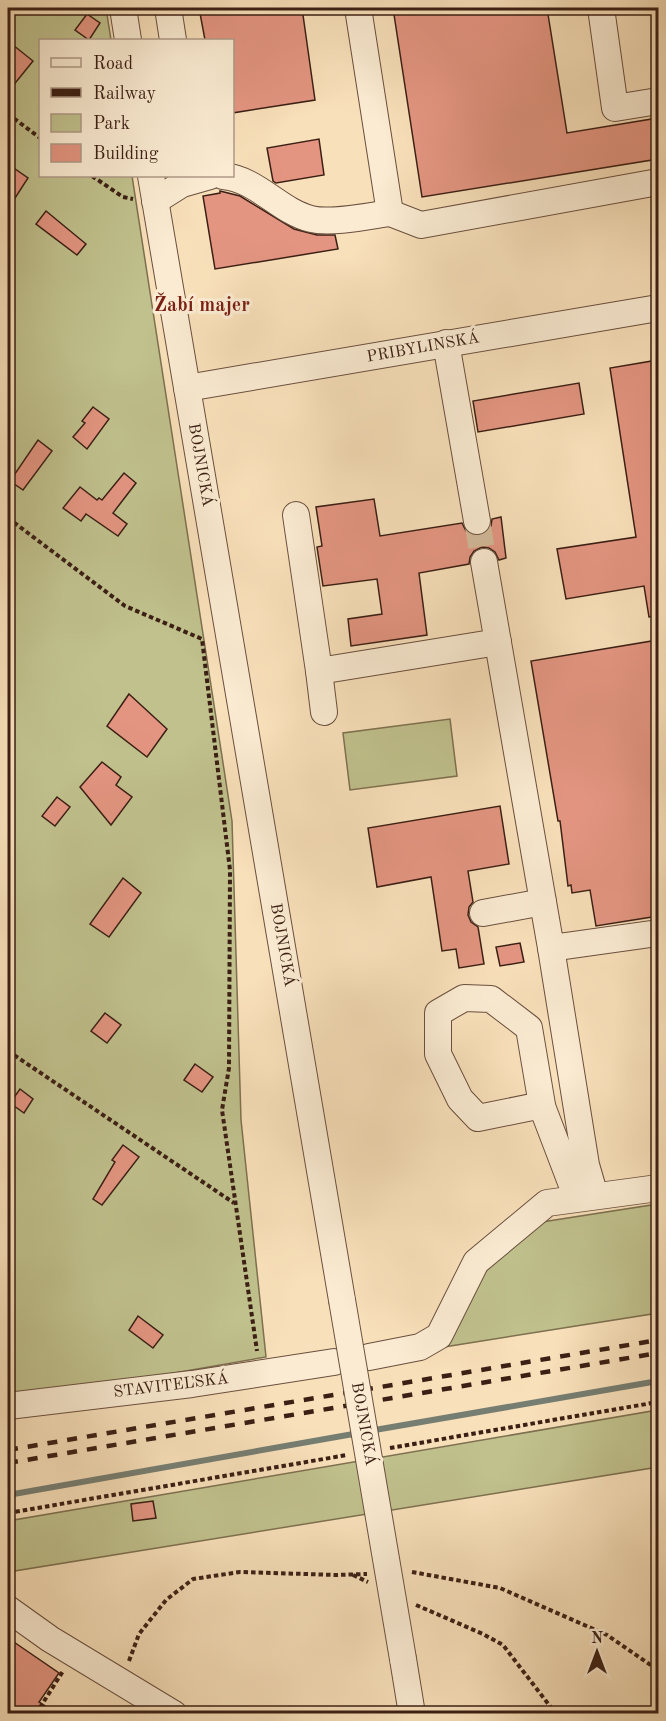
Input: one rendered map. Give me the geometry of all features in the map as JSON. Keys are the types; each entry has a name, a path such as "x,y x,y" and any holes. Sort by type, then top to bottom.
{"street":[{"path":"123,8 128,39"},
{"path":"168,8 173,39"},
{"path":"358,8 390,213"},
{"path":"601,8 615,108 658,101"},
{"name":"BOJNICKÁ","path":"151,177 412,1713"},
{"path":"155,201 182,184 206,177"},
{"path":"227,177 246,182 284,207 312,219 325,220 390,213 421,225 658,182"},
{"name":"PRIBYLINSKÁ","path":"187,388 658,308"},
{"path":"446,343 477,521"},
{"path":"296,515 324,712"},
{"path":"484,562 586,1165 586,1197"},
{"path":"319,671 498,642"},
{"path":"483,913 543,902"},
{"path":"551,948 658,933"},
{"path":"542,1105 478,1118 460,1099 438,1054 438,1012 464,998 491,999 529,1028 542,1105 586,1197"},
{"path":"369,1357 409,1350 439,1336 476,1262 547,1203 658,1188"},
{"name":"STAVITEĽSKÁ","path":"8,1406 192,1384 334,1362"},
{"path":"8,1609 50,1638 174,1713"}],"path":[{"path":"8,114 39,137"},
{"path":"94,177 123,197 155,201"},
{"path":"8,518 125,606 202,639 230,870 229,1068 222,1110 260,1374"},
{"path":"8,1051 234,1203"},
{"path":"385,1448 658,1402"},
{"path":"8,1513 350,1455"},
{"path":"122,1681 139,1634 166,1600 193,1579 240,1572 370,1574"},
{"path":"407,1572 500,1588 607,1635 658,1670"},
{"path":"352,1575 372,1584"},
{"path":"412,1604 503,1645 556,1713"},
{"path":"36,1713 64,1669 57,1663"}],"green space":[{"path":"8,8 106,8 111,39 39,39 39,177 132,177 232,821 241,1120 266,1357 8,1402"},
{"path":"450,719 457,776 350,790 343,733"},
{"path":"658,1204 658,1313 444,1347 480,1276 542,1222"},
{"path":"658,1410 658,1467 8,1572 8,1521"}],"building":[{"path":"199,8 302,8 315,100 234,113 234,39 205,39"},
{"path":"393,8 547,8 567,133 658,118 658,159 422,197"},
{"path":"87,14 100,23 90,39 75,30"},
{"path":"8,41 33,61 8,92"},
{"path":"319,139 324,175 276,183 273,181 267,148"},
{"path":"8,164 28,178 8,209"},
{"path":"220,191 240,196 294,229 317,235 335,235 338,249 215,269 203,196 220,193"},
{"path":"46,211 86,244 77,255 36,224"},
{"path":"658,360 658,616 649,617 644,586 566,599 557,549 636,537 610,368"},
{"path":"579,383 584,414 478,432 473,401"},
{"path":"93,407 109,419 87,449 73,437 85,423 82,421"},
{"path":"38,440 52,451 23,490 10,481"},
{"path":"124,473 136,483 113,513 127,524 118,536 86,514 81,521 63,508 80,487 97,500 99,498 102,500"},
{"path":"374,499 380,536 462,523 466,531 479,536 487,532 492,519 501,517 506,558 499,560 495,552 482,547 474,551 469,564 419,573 427,635 351,646 348,619 382,614 377,579 323,586 317,547 322,546 316,507"},
{"path":"658,640 658,916 596,926 590,890 572,893 571,885 568,886 560,821 558,821 531,661"},
{"path":"129,694 167,729 147,757 107,726"},
{"path":"102,762 121,777 116,785 132,797 111,825 80,787"},
{"path":"57,797 70,807 55,826 42,816"},
{"path":"500,806 509,864 468,871 473,902 469,907 468,915 471,922 478,927 484,964 459,968 456,949 442,951 431,877 377,887 368,828"},
{"path":"123,878 141,893 109,937 90,924"},
{"path":"520,943 524,962 500,966 496,947"},
{"path":"105,1013 121,1025 107,1043 91,1031"},
{"path":"195,1064 213,1077 202,1092 184,1080"},
{"path":"20,1089 33,1099 24,1113 10,1103"},
{"path":"123,1145 139,1157 102,1205 93,1199 115,1162 112,1160"},
{"path":"138,1316 163,1335 153,1348 129,1330"},
{"path":"153,1501 156,1518 133,1521 131,1504"},
{"path":"8,1638 59,1673 39,1702 56,1713 24,1713 8,1702"}],"waterway":[{"path":"369,1431 658,1381"},
{"path":"8,1495 359,1433"}],"tunnel":[{"path":"477,521 484,562"}],"railway":[{"path":"8,1450 658,1340"},
{"path":"8,1463 658,1353"}],"district":[{"name":"Žabí majer","path":"202,306"}]}
